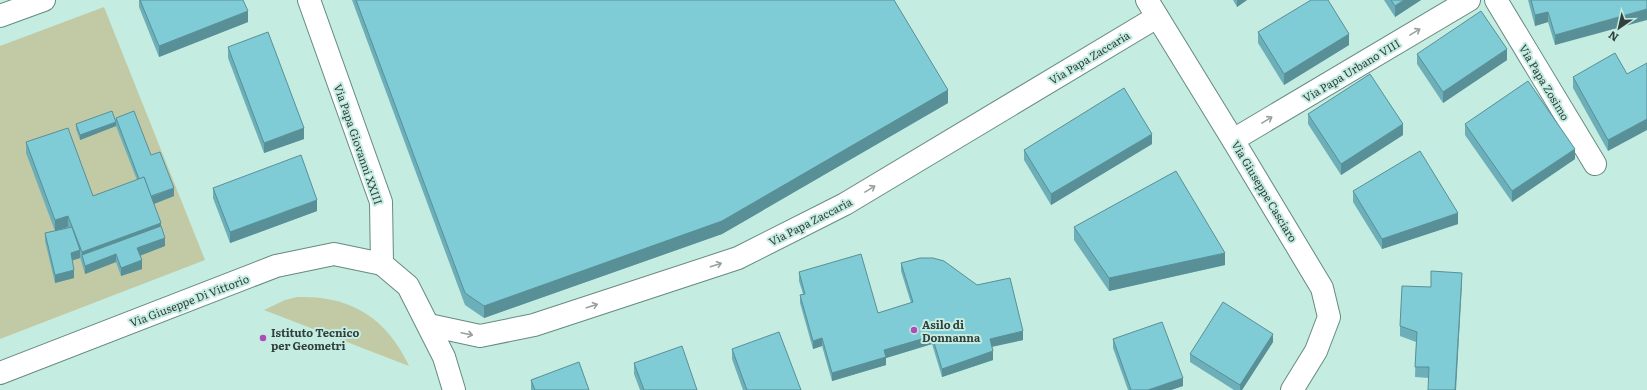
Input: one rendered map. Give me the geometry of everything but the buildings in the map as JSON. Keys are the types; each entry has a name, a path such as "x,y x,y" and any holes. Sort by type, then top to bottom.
{"street":[{"path":"0,16 44,0"},
{"name":"Via Papa Giovanni XXIII","path":"309,0 381,202 382,264"},
{"name":"Via Papa Urbano VIII","path":"1233,140 1469,0"},
{"name":"Via Papa Zosimo","path":"1496,0 1595,164"},
{"name":"Via Giuseppe Casciaro","path":"1152,9 1322,288 1329,318 1316,351 1292,390"},
{"name":"Via Papa Zaccaria","path":"429,325 480,336 534,325 738,258 845,204 1152,9"},
{"name":"Via Giuseppe Di Vittorio","path":"0,373 276,266 334,254 382,264"},
{"path":"382,264 408,286 444,357 454,390"}],"green space":[{"path":"104,7 205,260 0,339 0,46"},
{"path":"297,297 316,297 334,300 350,305 365,313 390,335 400,349 409,366 264,310 285,300"}],"place":[{"name":"Asilo di Donnanna","path":"914,330"},
{"name":"Istituto Tecnico per Geometri","path":"263,338"}]}
